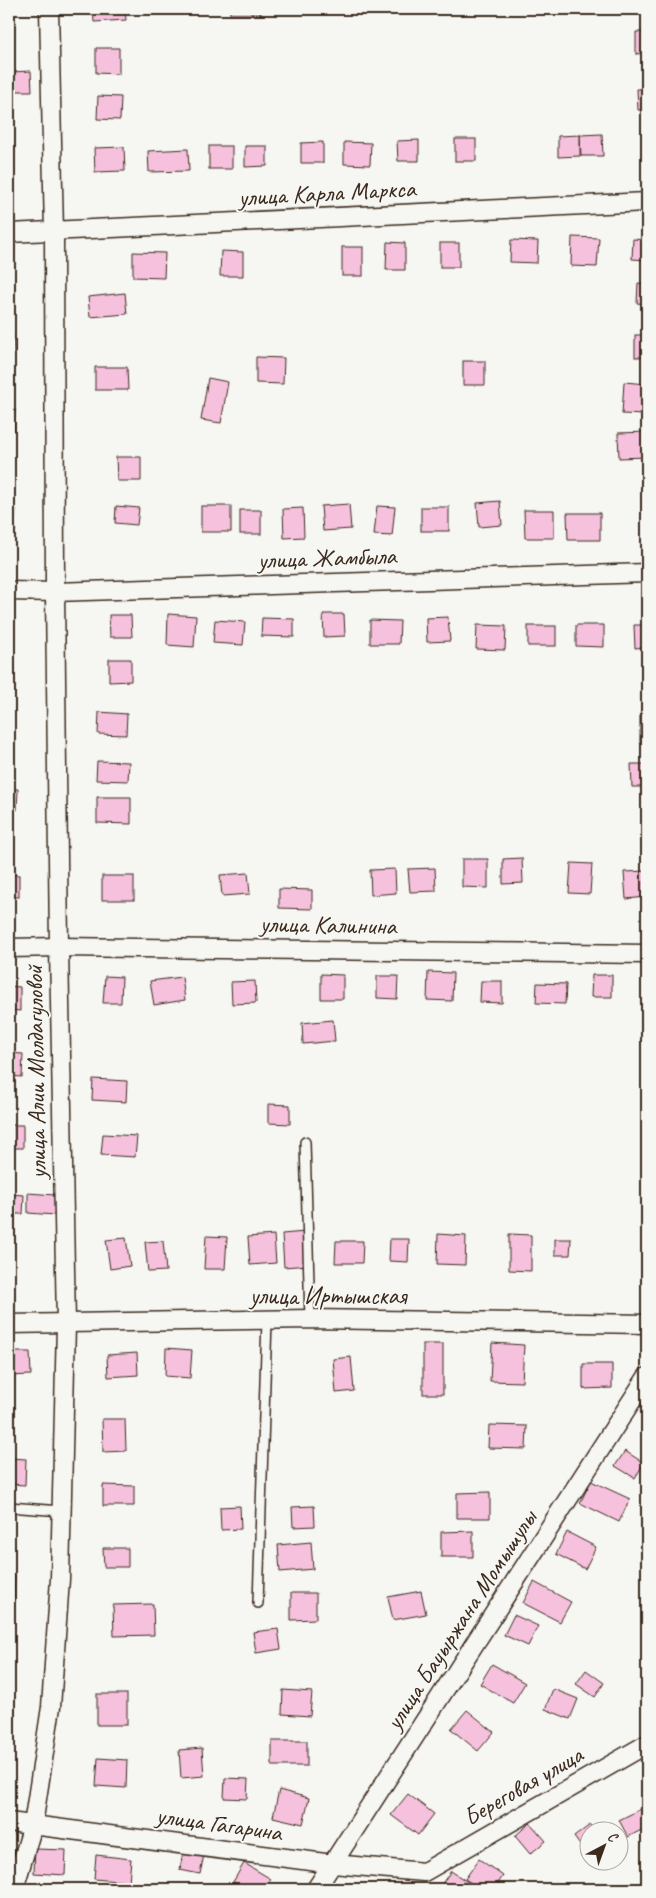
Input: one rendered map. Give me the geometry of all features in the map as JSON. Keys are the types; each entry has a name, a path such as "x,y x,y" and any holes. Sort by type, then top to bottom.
{"street":[{"name":"улица Алии Молдагуловой","path":"14,1889 33,1825 51,1707 60,1579 66,1324 59,947 55,592 54,232 49,9"},
{"name":"улица Карла Маркса","path":"9,233 647,202"},
{"name":"улица Жамбыла","path":"9,591 55,592 647,573"},
{"name":"улица Калинина","path":"9,948 647,954"},
{"name":"улица Иртышская","path":"9,1324 310,1319 647,1324"},
{"name":"улица Бауыржана Момышулы","path":"316,1889 647,1377"},
{"name":"Береговая улица","path":"424,1872 647,1744"},
{"name":"улица Гагарина","path":"9,1822 333,1864 424,1872"}],"lane":[{"path":"305,1142 310,1319"},
{"path":"258,1603 267,1320"},
{"path":"9,1507 61,1511"}],"building":[{"path":"93,9 125,9 126,20 94,22"},
{"path":"230,9 261,9 261,14 230,14"},
{"path":"636,32 647,32 647,53 636,54"},
{"path":"96,48 119,48 119,74 96,73"},
{"path":"31,71 32,91 11,91 10,72"},
{"path":"637,89 647,89 647,110 638,110"},
{"path":"98,96 121,97 120,120 97,119"},
{"path":"602,134 603,156 581,156 580,135"},
{"path":"580,135 580,156 558,157 558,136"},
{"path":"455,139 476,139 476,161 455,161"},
{"path":"419,140 419,161 398,161 397,141"},
{"path":"323,142 323,163 301,163 301,143"},
{"path":"344,142 371,143 370,165 344,164"},
{"path":"209,146 232,146 232,169 209,169"},
{"path":"245,146 267,146 267,166 245,167"},
{"path":"124,147 125,171 95,172 94,148"},
{"path":"188,149 189,171 149,172 148,151"},
{"path":"572,237 599,238 597,267 571,266"},
{"path":"633,239 647,240 647,260 632,259"},
{"path":"511,240 538,241 537,263 510,262"},
{"path":"387,242 405,243 405,270 386,270"},
{"path":"440,243 459,243 459,267 440,267"},
{"path":"342,247 363,247 363,276 342,276"},
{"path":"221,251 243,252 243,276 220,276"},
{"path":"133,252 165,253 164,278 133,277"},
{"path":"638,283 647,284 647,304 637,303"},
{"path":"125,293 127,314 90,317 88,297"},
{"path":"9,331 13,331 14,354 9,355"},
{"path":"635,335 647,335 647,357 635,357"},
{"path":"256,357 284,358 283,384 256,383"},
{"path":"463,361 485,361 485,385 463,385"},
{"path":"95,367 127,367 128,390 95,390"},
{"path":"208,378 228,382 221,423 201,420"},
{"path":"624,382 647,384 646,415 622,414"},
{"path":"9,409 15,409 14,431 9,431"},
{"path":"647,432 647,457 619,458 618,433"},
{"path":"116,457 141,457 141,481 117,481"},
{"path":"500,501 502,525 479,527 477,503"},
{"path":"349,504 351,529 323,531 321,506"},
{"path":"116,506 139,508 137,525 115,523"},
{"path":"201,506 231,506 231,532 201,532"},
{"path":"377,506 395,507 392,536 374,535"},
{"path":"421,507 449,507 449,531 421,531"},
{"path":"303,508 304,537 284,538 283,509"},
{"path":"9,509 16,509 15,531 9,531"},
{"path":"240,510 261,510 261,534 240,534"},
{"path":"524,510 554,510 554,538 525,538"},
{"path":"567,513 600,513 600,540 568,540"},
{"path":"168,614 196,616 194,647 167,645"},
{"path":"323,614 344,614 345,636 324,637"},
{"path":"109,615 131,615 132,637 110,637"},
{"path":"448,617 450,641 427,642 426,618"},
{"path":"262,618 294,619 294,637 261,636"},
{"path":"215,620 245,622 243,645 213,643"},
{"path":"370,620 400,621 399,644 370,644"},
{"path":"477,625 506,626 505,650 476,649"},
{"path":"576,625 604,625 604,647 576,646"},
{"path":"634,625 647,625 647,647 635,648"},
{"path":"528,626 556,626 556,646 528,646"},
{"path":"109,659 131,659 131,681 109,682"},
{"path":"643,662 647,662 647,692 642,692"},
{"path":"99,712 127,714 126,735 98,734"},
{"path":"640,716 647,716 647,742 640,742"},
{"path":"97,761 129,762 128,781 96,780"},
{"path":"631,764 647,764 647,787 632,787"},
{"path":"9,789 18,789 17,810 9,810"},
{"path":"97,797 131,797 131,824 97,823"},
{"path":"522,858 523,883 503,884 503,859"},
{"path":"462,859 488,859 488,888 462,887"},
{"path":"571,863 592,864 590,894 569,893"},
{"path":"435,868 436,891 410,892 408,869"},
{"path":"395,869 396,893 371,895 370,870"},
{"path":"647,871 647,897 626,899 624,872"},
{"path":"248,873 250,894 222,896 220,875"},
{"path":"9,875 19,875 19,897 9,897"},
{"path":"102,876 134,876 134,900 102,900"},
{"path":"279,889 312,890 312,909 279,908"},
{"path":"428,972 453,973 452,1001 427,1000"},
{"path":"321,974 343,975 343,999 321,999"},
{"path":"645,974 647,974 647,996 645,996"},
{"path":"592,975 612,975 612,997 591,997"},
{"path":"105,976 122,977 121,1003 103,1003"},
{"path":"377,976 398,976 397,999 377,998"},
{"path":"182,977 185,1000 154,1005 150,981"},
{"path":"255,981 256,1003 232,1004 231,982"},
{"path":"481,981 502,981 502,1003 480,1002"},
{"path":"537,983 566,984 565,1004 536,1003"},
{"path":"9,986 20,987 20,1011 9,1010"},
{"path":"333,1020 335,1041 303,1044 302,1023"},
{"path":"643,1028 647,1028 647,1050 644,1050"},
{"path":"9,1053 23,1054 22,1077 9,1076"},
{"path":"93,1079 127,1081 126,1102 92,1100"},
{"path":"647,1082 647,1103 646,1103"},
{"path":"268,1104 290,1105 290,1124 268,1123"},
{"path":"9,1125 23,1125 23,1148 9,1148"},
{"path":"103,1134 137,1136 135,1157 101,1155"},
{"path":"28,1193 55,1195 55,1215 28,1213"},
{"path":"9,1194 24,1195 23,1214 9,1214"},
{"path":"305,1232 308,1265 284,1267 282,1234"},
{"path":"438,1234 466,1236 465,1265 437,1264"},
{"path":"509,1234 531,1235 531,1271 509,1270"},
{"path":"647,1234 647,1259 646,1259"},
{"path":"274,1235 276,1263 250,1265 248,1237"},
{"path":"206,1236 227,1237 225,1269 204,1269"},
{"path":"126,1238 130,1266 110,1269 106,1240"},
{"path":"390,1239 409,1239 408,1262 389,1261"},
{"path":"555,1239 571,1239 570,1255 555,1255"},
{"path":"163,1241 166,1271 148,1272 145,1242"},
{"path":"336,1241 363,1241 362,1263 335,1263"},
{"path":"492,1343 524,1345 522,1382 490,1381"},
{"path":"423,1344 443,1344 443,1394 423,1394"},
{"path":"166,1348 192,1350 190,1378 165,1376"},
{"path":"9,1352 30,1352 31,1375 9,1376"},
{"path":"137,1353 138,1375 108,1377 107,1355"},
{"path":"351,1357 354,1391 336,1393 333,1359"},
{"path":"583,1364 612,1364 612,1388 583,1389"},
{"path":"102,1419 125,1419 126,1451 103,1452"},
{"path":"489,1425 527,1426 526,1449 488,1448"},
{"path":"625,1451 644,1463 635,1478 615,1466"},
{"path":"9,1458 26,1459 25,1485 9,1484"},
{"path":"591,1481 630,1499 619,1522 580,1503"},
{"path":"103,1485 134,1486 134,1506 103,1506"},
{"path":"490,1492 490,1518 457,1518 457,1493"},
{"path":"240,1506 241,1529 221,1530 220,1507"},
{"path":"314,1506 315,1526 293,1527 292,1507"},
{"path":"473,1531 473,1557 441,1557 441,1532"},
{"path":"567,1532 596,1547 585,1569 556,1554"},
{"path":"311,1542 313,1569 280,1572 278,1545"},
{"path":"103,1548 128,1548 128,1567 104,1567"},
{"path":"9,1575 15,1575 14,1603 9,1603"},
{"path":"534,1582 571,1602 560,1622 523,1603"},
{"path":"421,1591 426,1614 393,1620 388,1597"},
{"path":"291,1593 316,1593 316,1619 291,1620"},
{"path":"153,1604 154,1635 114,1636 113,1605"},
{"path":"514,1615 538,1626 528,1646 504,1635"},
{"path":"278,1629 281,1649 256,1653 253,1632"},
{"path":"492,1664 525,1683 513,1703 480,1684"},
{"path":"586,1670 604,1683 595,1697 576,1684"},
{"path":"553,1689 578,1699 570,1719 545,1709"},
{"path":"283,1690 312,1692 310,1716 282,1714"},
{"path":"97,1694 127,1694 127,1725 97,1725"},
{"path":"467,1710 494,1732 478,1751 451,1729"},
{"path":"272,1741 307,1741 307,1766 272,1766"},
{"path":"202,1748 204,1776 181,1778 179,1750"},
{"path":"98,1758 127,1760 126,1788 96,1786"},
{"path":"225,1778 248,1779 247,1799 224,1798"},
{"path":"279,1790 309,1798 303,1824 273,1817"},
{"path":"408,1794 434,1814 418,1835 391,1815"},
{"path":"647,1806 647,1827 628,1837 628,1820 619,1820"},
{"path":"530,1823 546,1841 530,1854 515,1836"},
{"path":"578,1834 578,1842 574,1837"},
{"path":"35,1849 66,1850 65,1875 34,1873"},
{"path":"183,1851 204,1855 200,1874 180,1870"},
{"path":"96,1855 131,1859 129,1882 94,1879"},
{"path":"479,1859 503,1876 494,1889 481,1889 465,1879"},
{"path":"244,1863 271,1879 265,1889 245,1889 233,1882"},
{"path":"451,1871 475,1887 473,1889 438,1889"}]}
